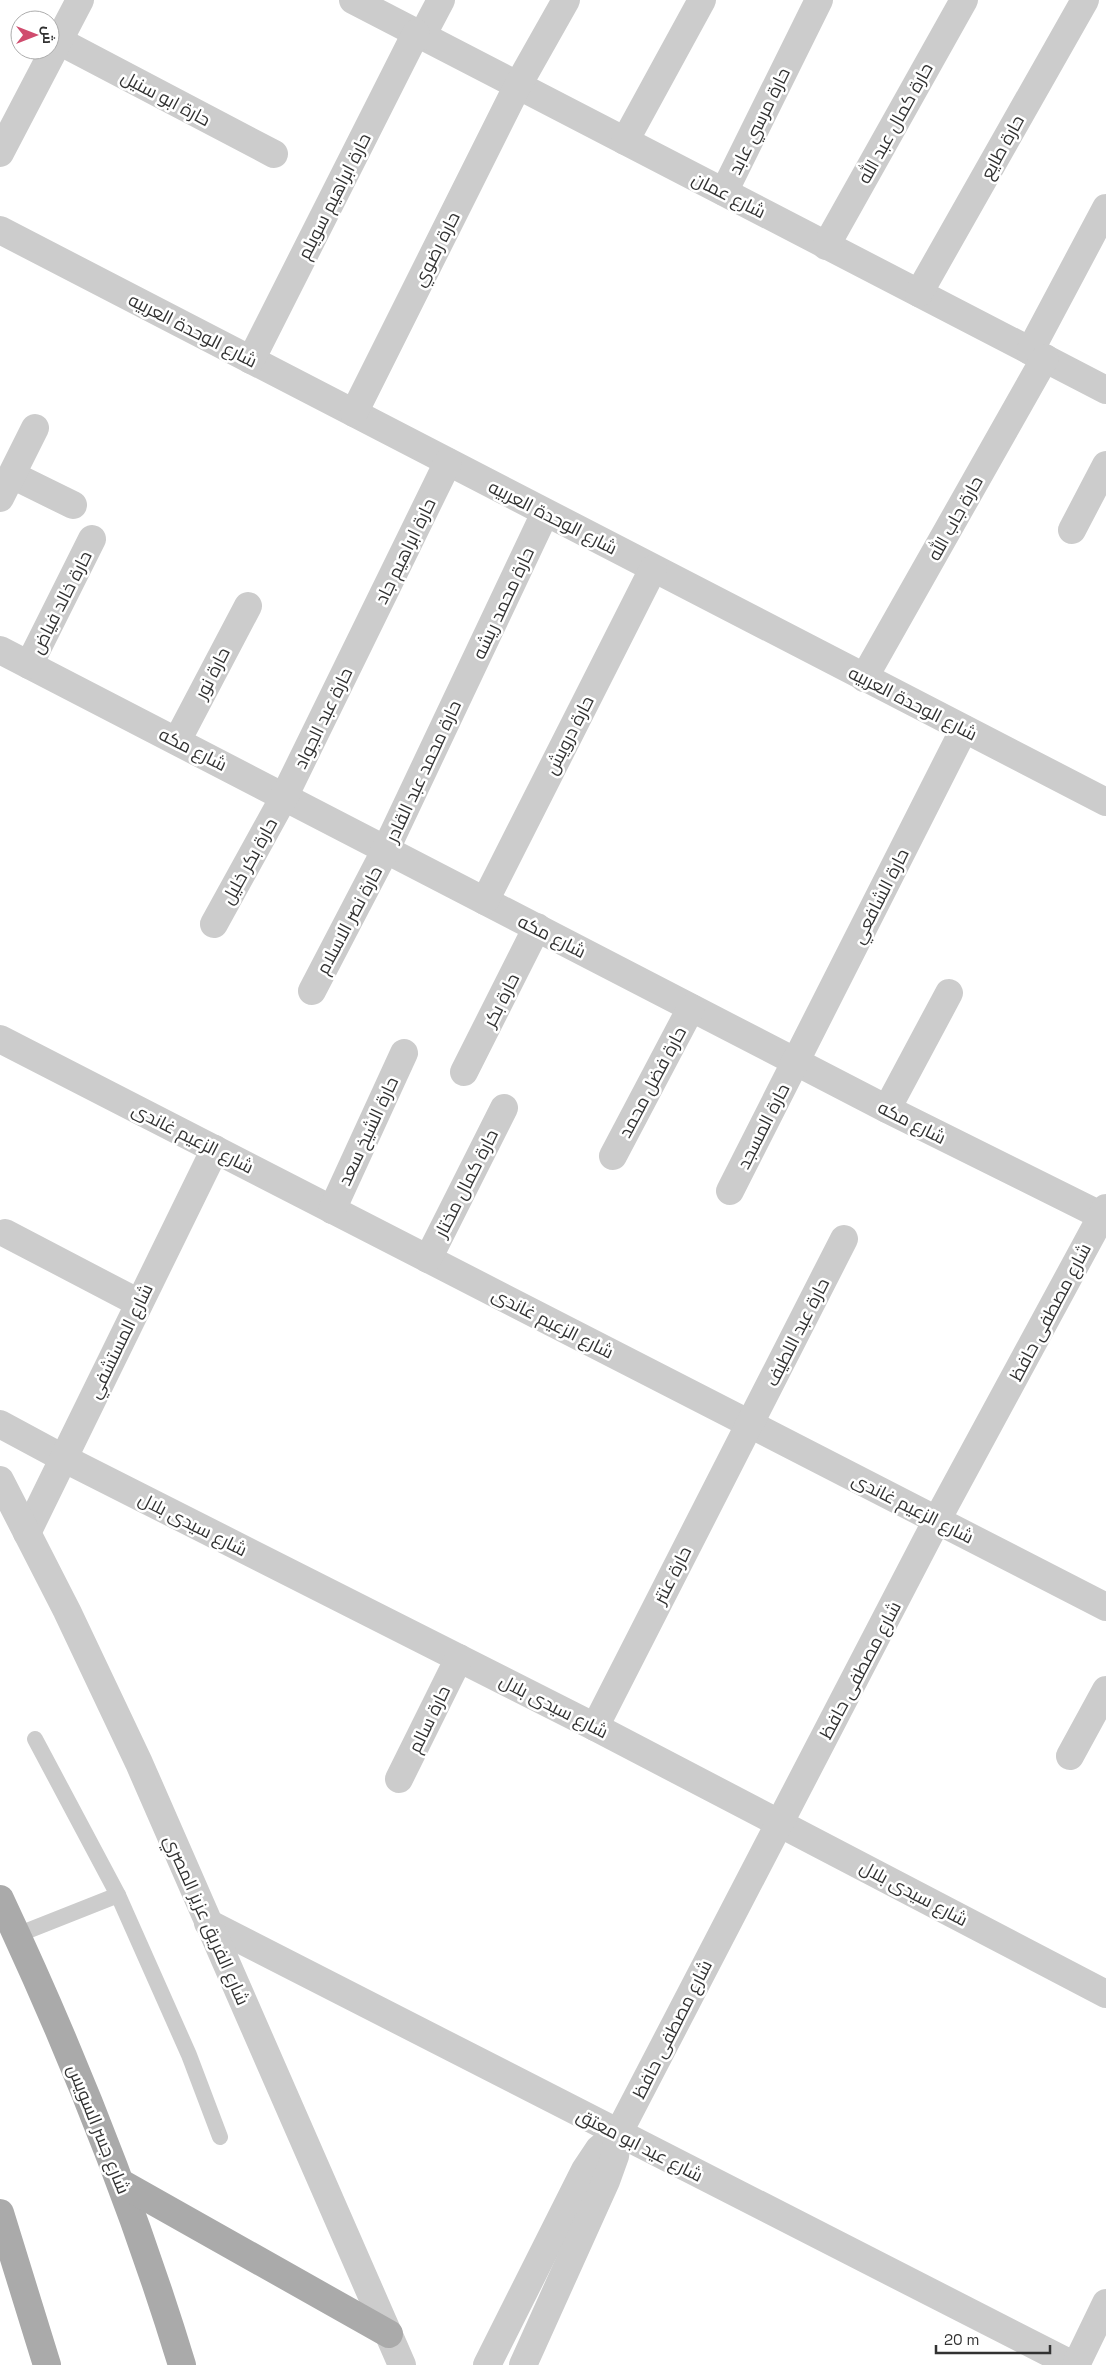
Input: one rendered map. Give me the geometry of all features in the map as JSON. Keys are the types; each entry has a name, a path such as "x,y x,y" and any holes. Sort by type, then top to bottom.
{"main road":[{"name":"شارع جسر السويس","path":"0,1899 76,2071 121,2183 182,2365"},
{"path":"121,2183 389,2334"},
{"path":"0,2213 47,2365"}],"street":[{"path":"60,39 80,0"},
{"name":"شارع عمان","path":"353,0 1106,390"},
{"name":"حارة ابراهيم سويلم","path":"252,360 419,34 441,0"},
{"name":"حارة رضوي","path":"354,413 518,86 566,0"},
{"path":"625,141 702,0"},
{"name":"حارة مرسي عابد","path":"724,192 819,0"},
{"name":"حارة كمال عبد الله","path":"826,246 964,0"},
{"name":"حارة طايع","path":"919,293 1084,0"},
{"path":"1099,0 1106,4"},
{"name":"حارة ابو سنيل","path":"60,42 274,154"},
{"path":"0,153 49,60"},
{"name":"حارة جاب الله","path":"864,678 1037,355 1106,208"},
{"name":"شارع الوحدة العربيه","path":"0,230 1106,802"},
{"path":"35,428 6,486 73,505"},
{"name":"حارة ابراهيم جاد","path":"362,639 448,462"},
{"path":"1072,530 1106,465"},
{"name":"حارة محمد ريشه","path":"460,693 545,512"},
{"name":"حارة خالد فياض","path":"29,665 92,539"},
{"name":"حارة درويش","path":"485,901 653,569"},
{"name":"حارة نور","path":"177,741 248,606"},
{"name":"حارة عبد الجواد","path":"284,797 362,639"},
{"name":"شارع مكه","path":"0,650 887,1109 1105,1214"},
{"name":"حارة محمد عبد القادر","path":"386,849 460,693"},
{"name":"حارة الشافعي","path":"796,1062 964,729"},
{"name":"حارة بكر خليل","path":"214,924 284,797"},
{"name":"حارة نصر الاسلام","path":"312,991 386,849"},
{"name":"حارة بكر","path":"464,1072 537,928"},
{"path":"887,1109 950,993"},
{"name":"حارة فضل محمد","path":"614,1156 691,1008"},
{"name":"شارع الزعيم غاندى","path":"0,1039 1106,1607"},
{"name":"حارة الشيخ سعد","path":"332,1210 404,1053"},
{"name":"حارة المسجد","path":"730,1191 796,1062"},
{"name":"حارة كمال مختار","path":"428,1259 504,1108"},
{"name":"شارع المستشفي","path":"27,1533 62,1458 215,1149"},
{"name":"شارع مصطفى حافظ","path":"523,2365 606,2181 615,2156 618,2134 937,1520 1105,1214"},
{"path":"5,1233 139,1303"},
{"name":"حارة عبد اللطيف","path":"750,1424 844,1239"},
{"name":"شارع سيدى بلال","path":"0,1424 62,1458 595,1726 1106,1994"},
{"name":"حارة عنتر","path":"595,1726 750,1424"},
{"name":"شارع الفريق عزيز المصري","path":"0,1480 67,1611 139,1763 402,2365"},
{"name":"حارة سالم","path":"399,1780 459,1658"},
{"path":"1070,1756 1106,1690"},
{"name":"شارع عيد ابو معتق","path":"208,1923 618,2134 1075,2365"},
{"name":"شارع مصطفى حافظ","path":"487,2365 585,2170 599,2149 618,2134"},
{"path":"1075,2365 1106,2303"}],"lane":[{"path":"35,1739 118,1895 189,2055 220,2137"},
{"path":"17,1935 118,1895"}]}
